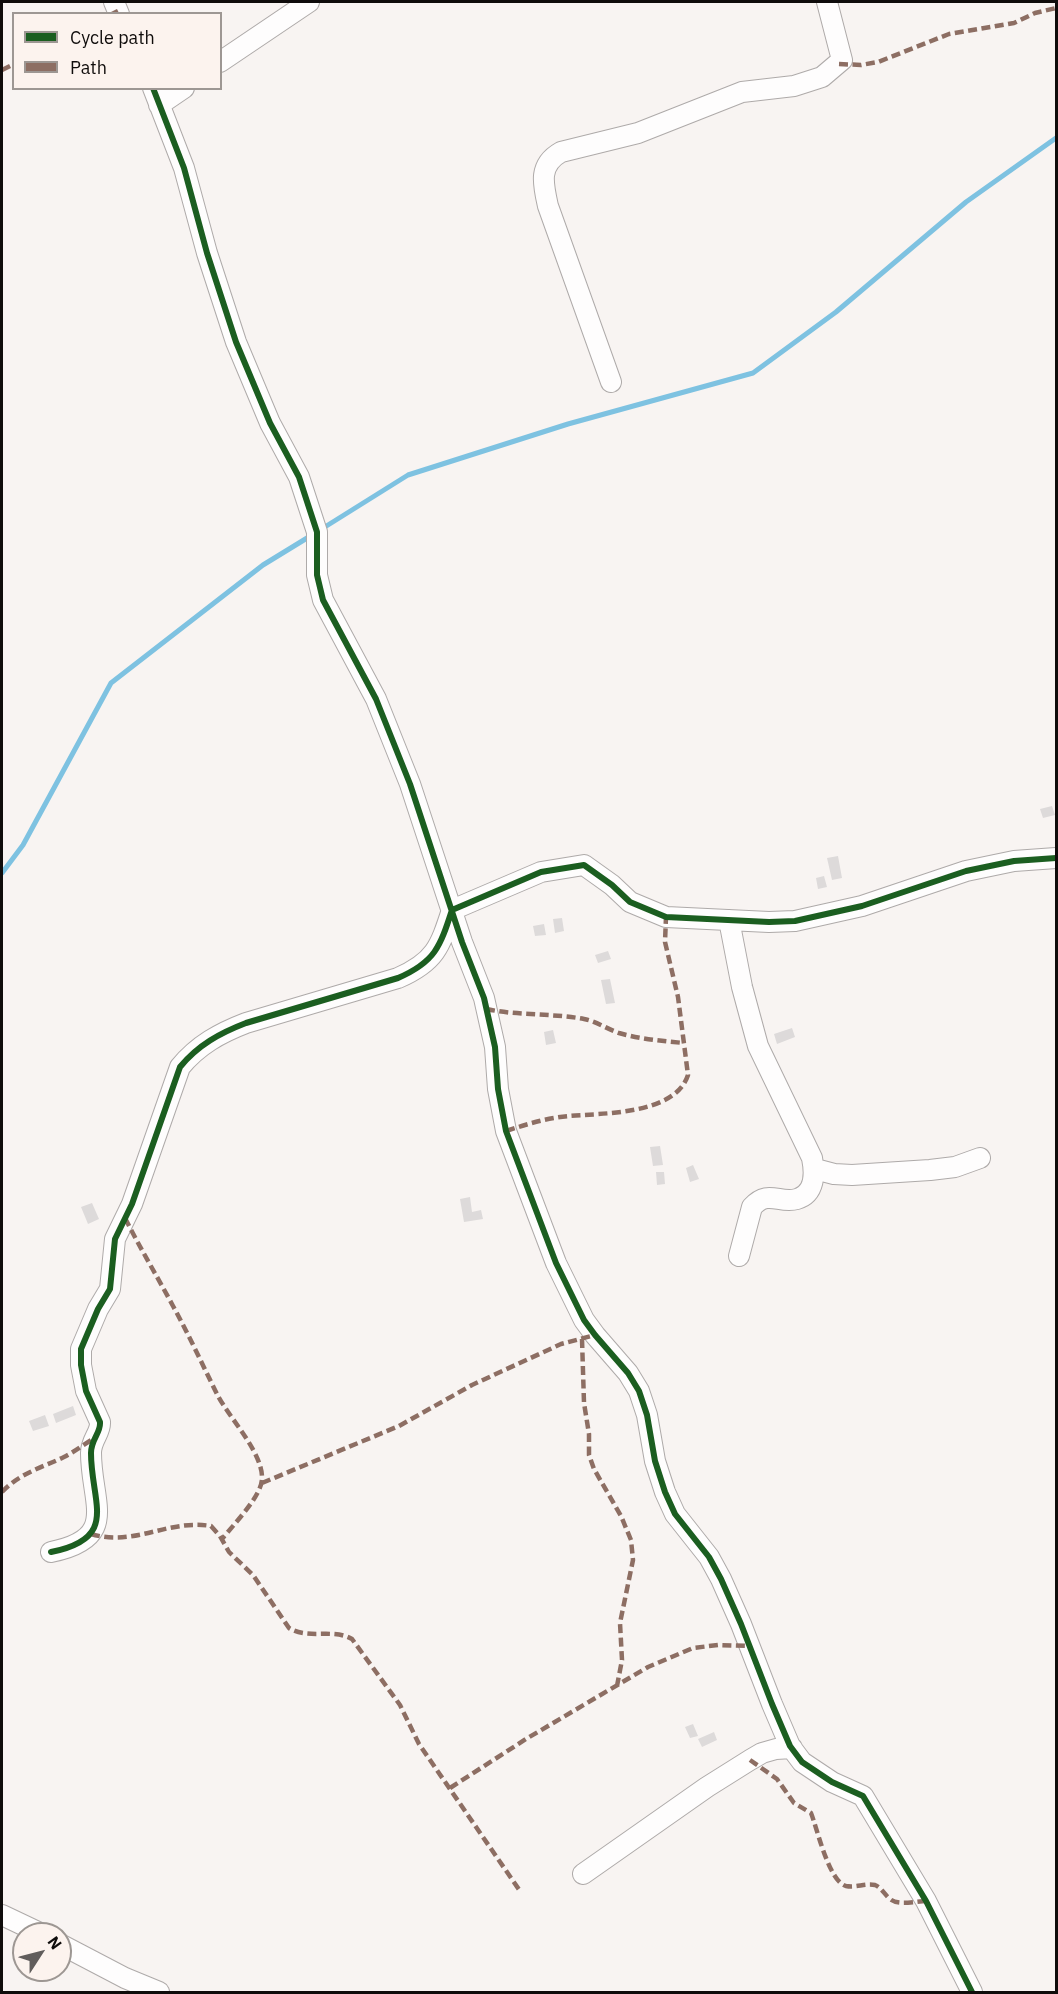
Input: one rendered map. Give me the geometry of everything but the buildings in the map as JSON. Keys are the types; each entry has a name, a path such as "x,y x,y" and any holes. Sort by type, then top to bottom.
{"street":[{"path":"222,61 309,2"},
{"path":"611,382 548,206 543,181 552,157 561,152 638,133 742,92 794,86 822,77 842,60 827,2"},
{"path":"178,90 156,97 184,168 207,253 236,342 270,423 299,477 317,532 317,575 323,600 376,699 410,784 484,998 495,1047 498,1089 506,1131 556,1263 584,1320 628,1373 639,1391 655,1461 665,1492 675,1514 709,1557 721,1580 792,1748 802,1762 832,1782 863,1796 926,1901 972,1992"},
{"path":"51,1552 85,1540 97,1524 91,1452 93,1439 100,1427 100,1422 86,1390 81,1365 81,1349 98,1309 110,1289 115,1239 132,1204 180,1067 192,1053 226,1031 246,1023 398,978 419,969 434,954 452,910 541,872 584,865 612,885 630,902 666,917 769,922 795,921 862,906 966,871 1014,861 1056,858"},
{"path":"729,920 742,987 758,1046 812,1158 815,1169 810,1189 796,1200 766,1198 757,1201 752,1207 739,1257"},
{"path":"815,1169 834,1174 852,1175 930,1170 955,1167 980,1158"},
{"path":"583,1874 706,1787 750,1760 776,1749 792,1748"},
{"path":"2,1915 17,1922"},
{"path":"72,1950 159,1992"}],"waterway":[{"path":"320,530 408,475 568,424 753,373 836,312 966,202 1056,138"},
{"path":"2,873 23,845 111,683 263,565 312,535"}],"marked path":[{"path":"839,64 861,65 878,62 949,34 1014,23 1035,13 1056,8"},
{"path":"2,70 12,65"},
{"path":"506,1131 553,1118 618,1112 654,1105 669,1098 681,1088 688,1075 678,997 665,942 666,917"},
{"path":"486,1009 584,1019 627,1035 684,1043"},
{"path":"125,1218 179,1317 218,1396 252,1448 261,1469 262,1479 257,1494 222,1539"},
{"path":"262,1483 399,1426 472,1385 561,1344 595,1335"},
{"path":"582,1339 584,1403 589,1434 589,1455 631,1540 633,1560 620,1623 622,1660 617,1686"},
{"path":"2,1492 23,1475 64,1457 93,1439"},
{"path":"91,1534 122,1537 180,1526 211,1526 229,1552 253,1575 289,1628 304,1633 337,1634 352,1639 400,1705 419,1744 520,1891"},
{"path":"450,1788 526,1739 648,1667 693,1648 718,1645 749,1646"},
{"path":"750,1760 777,1779 794,1803 811,1813 824,1854 840,1882 846,1886 875,1885 893,1901 907,1903 926,1901"}],"cycle path":[{"path":"154,90 184,168 207,253 236,342 270,423 299,477 317,532 317,575 323,600 376,699 410,784 462,942 484,998 495,1047 498,1089 506,1131 556,1263 584,1320 628,1373 639,1391 647,1415 655,1461 665,1492 675,1514 709,1557 721,1579 790,1746 802,1762 832,1782 863,1796 926,1901 972,1992"},
{"path":"51,1552 73,1546 86,1538 94,1528 97,1503 91,1453 100,1422 86,1391 81,1365 81,1349 98,1309 110,1289 115,1239 132,1204 180,1067 202,1046 246,1023 398,978 410,972 434,952 444,934 452,910 541,872 584,865 612,885 630,902 666,917 769,922 795,921 862,906 966,871 1014,861 1056,858"}]}
